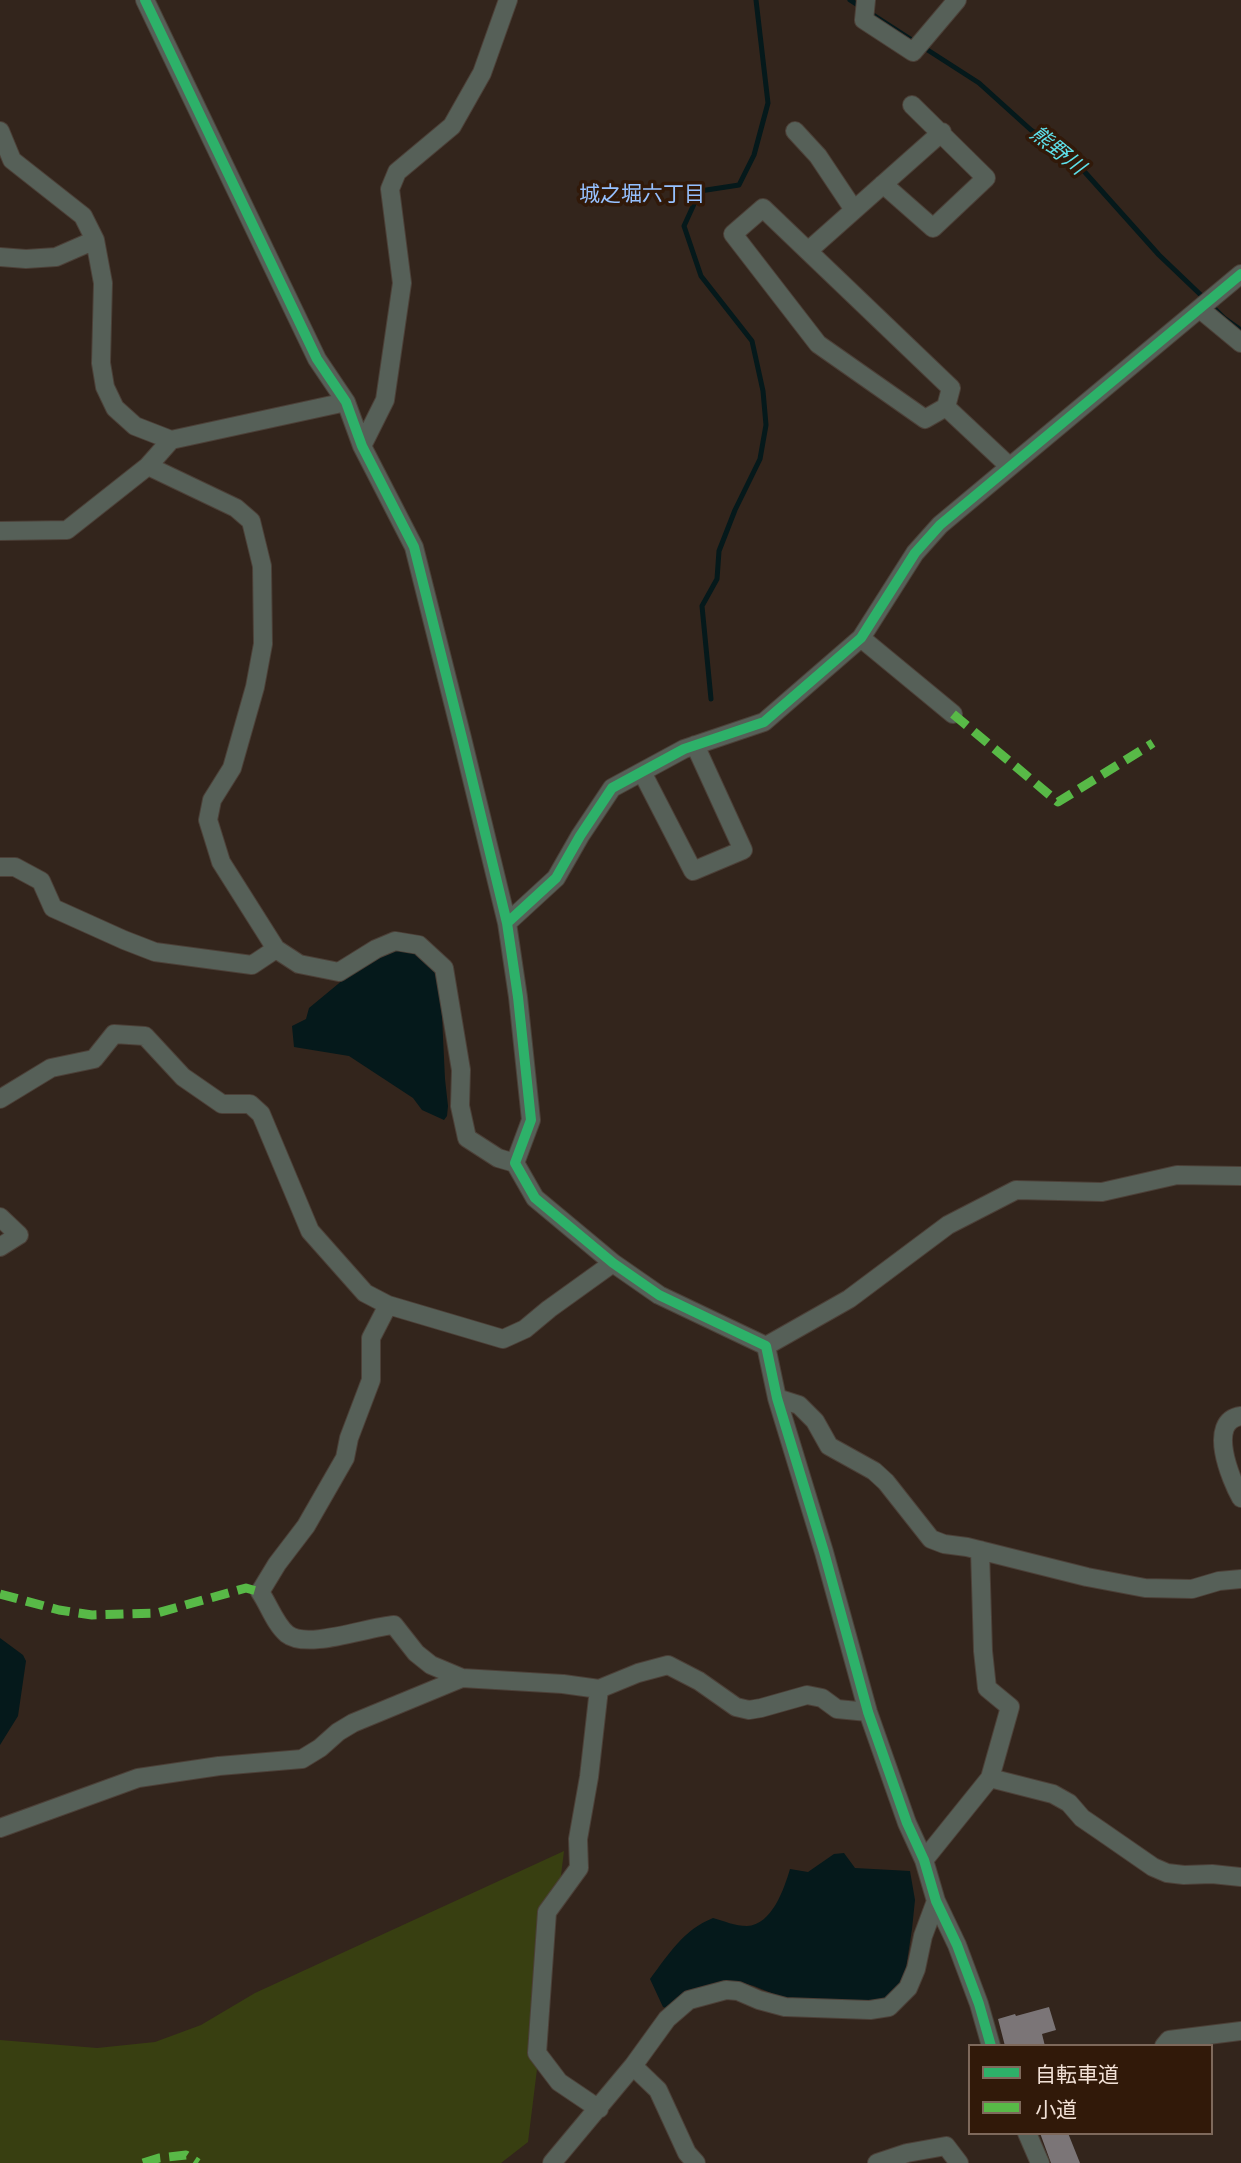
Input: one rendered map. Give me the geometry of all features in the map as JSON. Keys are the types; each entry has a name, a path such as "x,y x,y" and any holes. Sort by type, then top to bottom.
{"street":[{"path":"145,0 317,359 346,402 362,446 414,547 507,923 531,1120 515,1164"},
{"path":"362,446 385,400 402,283 390,189 397,172 452,127 482,73 508,0"},
{"path":"866,0 864,20 913,52 957,0"},
{"path":"883,184 933,228 986,178 912,105"},
{"path":"0,131 12,160 83,216 95,240 103,283 101,363 105,387 115,408 135,426 171,440 346,402"},
{"path":"795,131 818,156 854,211"},
{"path":"808,251 942,132"},
{"path":"763,208 951,388 946,407 925,419 818,344 733,234 763,208"},
{"path":"0,257 56,257 95,240"},
{"path":"507,923 556,878 612,788 695,745 764,722 862,638 915,552 940,525 1241,274"},
{"path":"1200,309 1241,342"},
{"path":"946,407 1009,466"},
{"path":"0,531 67,530 148,466 171,440"},
{"path":"148,466 236,508 251,521 262,566 263,644 232,768 212,800 208,820 221,862 276,949 299,964 339,972 376,949 395,941 419,946 428,953 444,968 461,1070 460,1106 467,1138 498,1158 515,1164 535,1198 612,1263 659,1295 766,1346"},
{"path":"862,638 953,714"},
{"path":"642,772 693,871 743,850 695,745"},
{"path":"0,867 15,867 41,881 53,908 155,952 252,965 276,949"},
{"path":"0,1098 51,1068 94,1059 114,1034 145,1036 183,1077 222,1104 250,1104 261,1114 310,1231 365,1293 388,1306 503,1339 525,1329 612,1263"},
{"path":"766,1346 849,1299 948,1225 1016,1190 1102,1192 1177,1175 1241,1175"},
{"path":"0,1217 19,1235 0,1247"},
{"path":"388,1306 371,1338 371,1380 349,1438 345,1458 306,1526 260,1592 281,1626 294,1638 312,1641 394,1625 416,1653 431,1665 462,1678 564,1684 599,1689 638,1673 668,1665 699,1681 736,1707 749,1710 761,1708 807,1695 822,1698 837,1709 868,1712"},
{"path":"766,1346 777,1398 824,1552 868,1712 907,1823 924,1860 936,1901 957,1945 979,2004 990,2044"},
{"path":"777,1398 799,1405 815,1421 829,1446 874,1471 932,1539 944,1544 1146,1588 1192,1589 1219,1581 1241,1579"},
{"path":"1241,1416 1228,1423 1223,1435 1232,1482 1241,1498"},
{"path":"924,1860 990,1778 1010,1707 987,1688 983,1651 980,1550"},
{"path":"0,1828 138,1778 219,1766 302,1759 353,1723 462,1678"},
{"path":"599,1689 589,1777 578,1839 579,1868 547,1912 537,2053 559,2082 599,2109"},
{"path":"990,1778 1053,1794 1069,1803 1082,1818 1153,1867 1167,1873 1241,1877"},
{"path":"552,2163 599,2109 667,2019 690,2000 726,1990 738,1991 785,2007 870,2010 888,2007 908,1988 936,1901"},
{"path":"1166,2044 1169,2040 1241,2031"},
{"path":"633,2066 658,2090 687,2153 696,2163"},
{"path":"1028,2135 1040,2163"},
{"path":"877,2163 907,2153 946,2146 959,2163"}],"green space":[{"path":"564,1851 528,2142 501,2163 0,2163 0,2040 97,2048 155,2042 201,2025 255,1993"}],"shaded area":[{"path":"400,949 413,950 440,975 448,1106 444,1120 422,1110 413,1098 349,1056 294,1047 292,1026 306,1019 309,1008 355,970 381,955"},
{"path":"0,1638 23,1655 26,1661 18,1716 0,1745"},
{"path":"844,1853 855,1868 910,1871 915,1900 912,1929 904,1981 891,1995 878,2001 791,2001 736,1981 704,1986 671,2007 663,2007 650,1979 670,1952 693,1929 713,1918 738,1925 756,1924 776,1905 790,1869 808,1872 834,1854"}],"building":[{"path":"1049,2007 1056,2030 1042,2034 1044,2044 1004,2044 998,2019 1015,2014 1016,2016"},
{"path":"1041,2135 1069,2135 1080,2163 1051,2163"}],"waterway":[{"path":"711,699 702,606 717,579 719,551 735,510 760,459 766,425 763,391 752,341 701,276 684,226 700,191 739,185 754,155 768,103 756,0"},
{"name":"熊野川","path":"850,0 915,42"},
{"name":"熊野川","path":"923,47 979,83 1031,130 1074,160 1159,255 1204,298"},
{"name":"熊野川","path":"1211,305 1241,330"}],"marked path":[{"path":"953,714 1058,802 1153,743"},
{"path":"0,1594 59,1610 92,1615 157,1613 246,1588 260,1592"},
{"path":"143,2163 186,2155 198,2163"}],"cycle path":[{"path":"145,0 317,359 346,402 362,446 414,547 507,923 531,1120 515,1163 535,1198 613,1263 659,1295 766,1346 777,1398 824,1552 868,1712 907,1823 924,1860 936,1901 957,1945 979,2004 990,2044"},
{"path":"507,923 556,878 612,788 684,749 764,722 861,638 915,553 940,525 1241,274"}],"district":[{"name":"城之堀六丁目","path":"642,195"}]}
